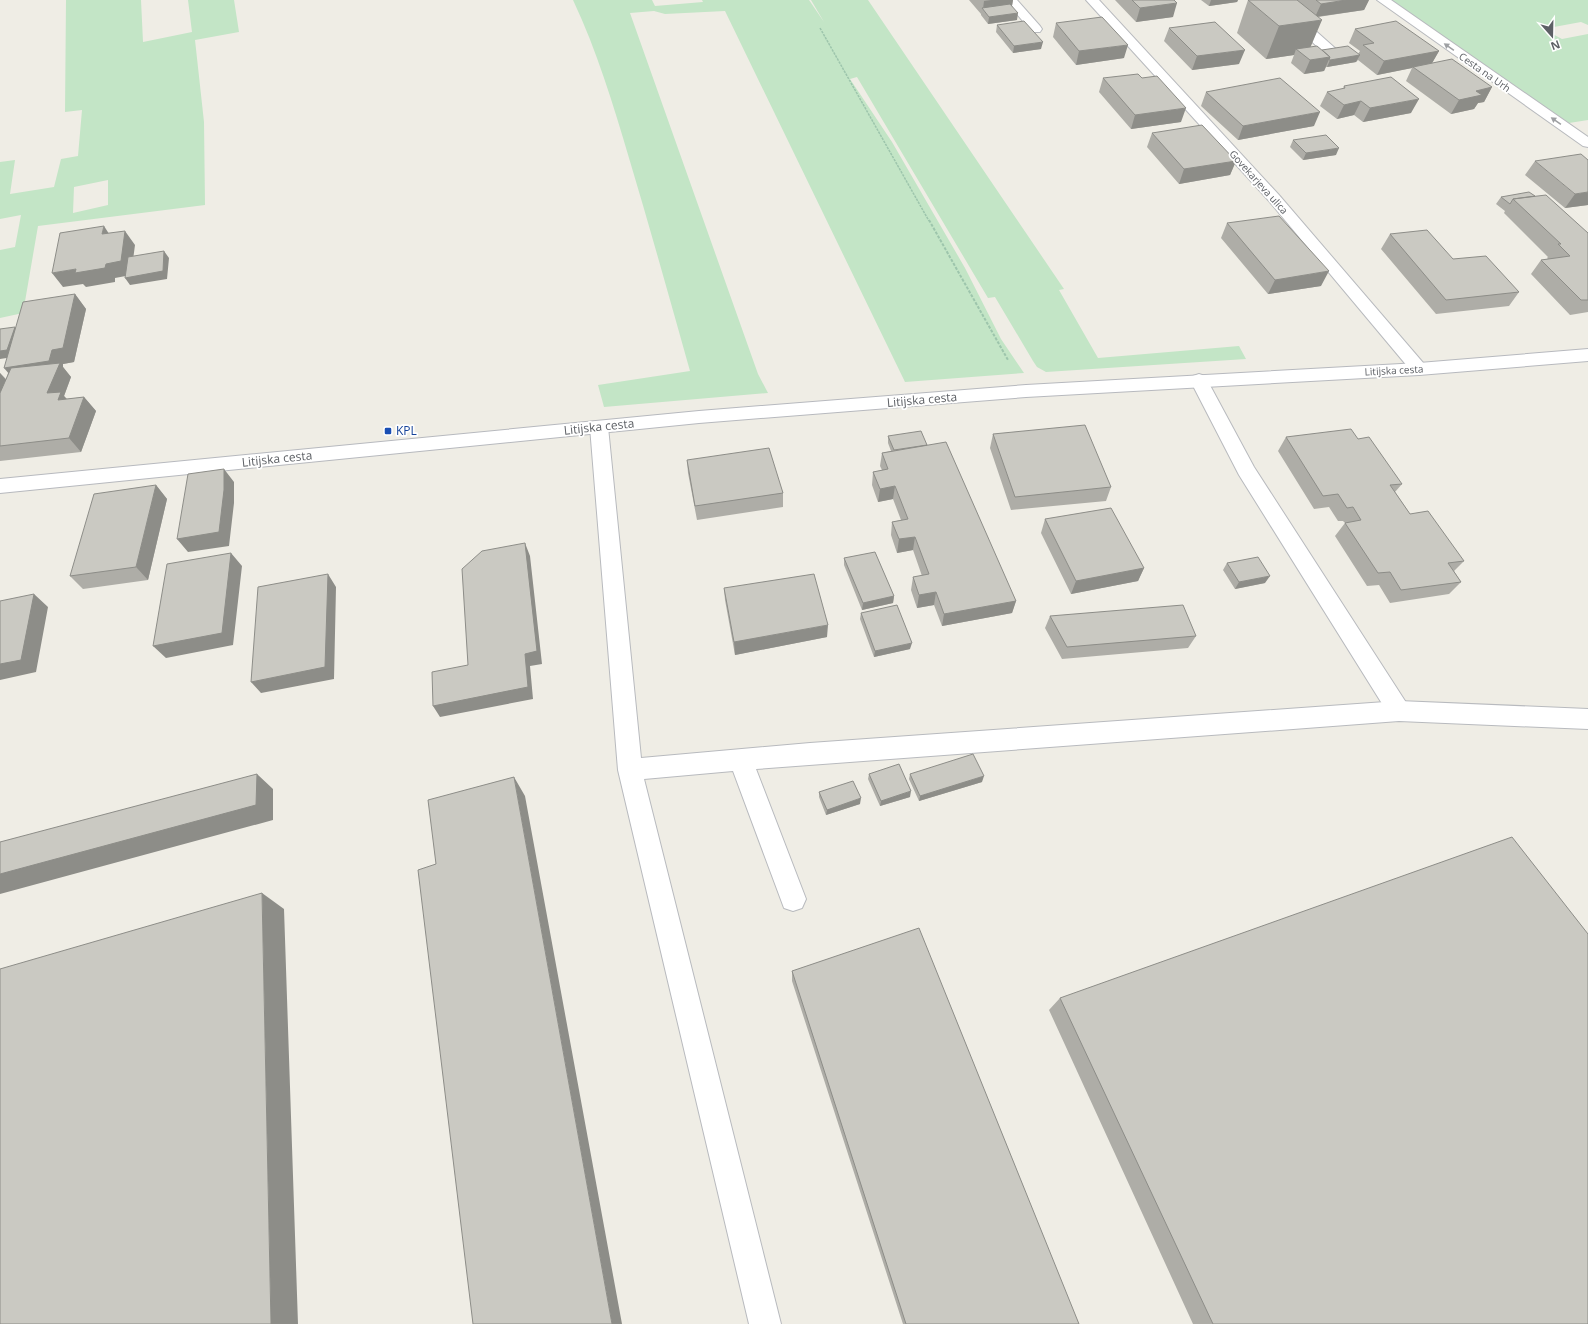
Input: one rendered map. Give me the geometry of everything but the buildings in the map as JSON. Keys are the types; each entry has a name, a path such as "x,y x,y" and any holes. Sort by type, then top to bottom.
{"street":[{"path":"1011,0 1036,29"},
{"name":"Govekarjeva ulica","path":"1092,0 1274,198 1420,369"},
{"path":"1274,0 1331,52"},
{"name":"Cesta na Urh","path":"1382,0 1588,143"},
{"name":"Litijska cesta","path":"0,486 699,417 1199,380 1420,369 1588,356"},
{"path":"1199,380 1246,470 1399,711"},
{"path":"599,427 630,770 764,1324"},
{"path":"630,770 826,752 1399,711 1588,719"},
{"path":"742,760 793,899"}],"path":[{"path":"820,28 1026,392"}],"green space":[{"path":"66,0 141,0 143,42 192,32 188,0 234,0 239,32 195,40 204,122 205,205 38,226 23,313 0,318 0,250 15,247 21,215 0,219 0,162 15,160 10,194 54,187 61,159 78,156 82,110 65,112","holes":["108,180 108,205 73,213 74,187"]},
{"path":"573,0 652,0 655,6 703,2 702,0 809,0 824,22 811,0 868,0 1064,289 1059,290 1098,358 1239,346 1246,359 1046,372 1037,367 995,297 988,298 857,77 850,79 892,142 965,268 1001,339 1024,373 905,382 725,11 665,14 654,11 630,13 758,374 768,393 604,407 598,385 690,371 645,211 611,98 590,39"},
{"path":"1391,0 1588,0 1588,25 1581,22 1543,29 1562,39 1588,34 1588,120 1569,123"}],"place":[{"name":"KPL","path":"388,431"}]}
